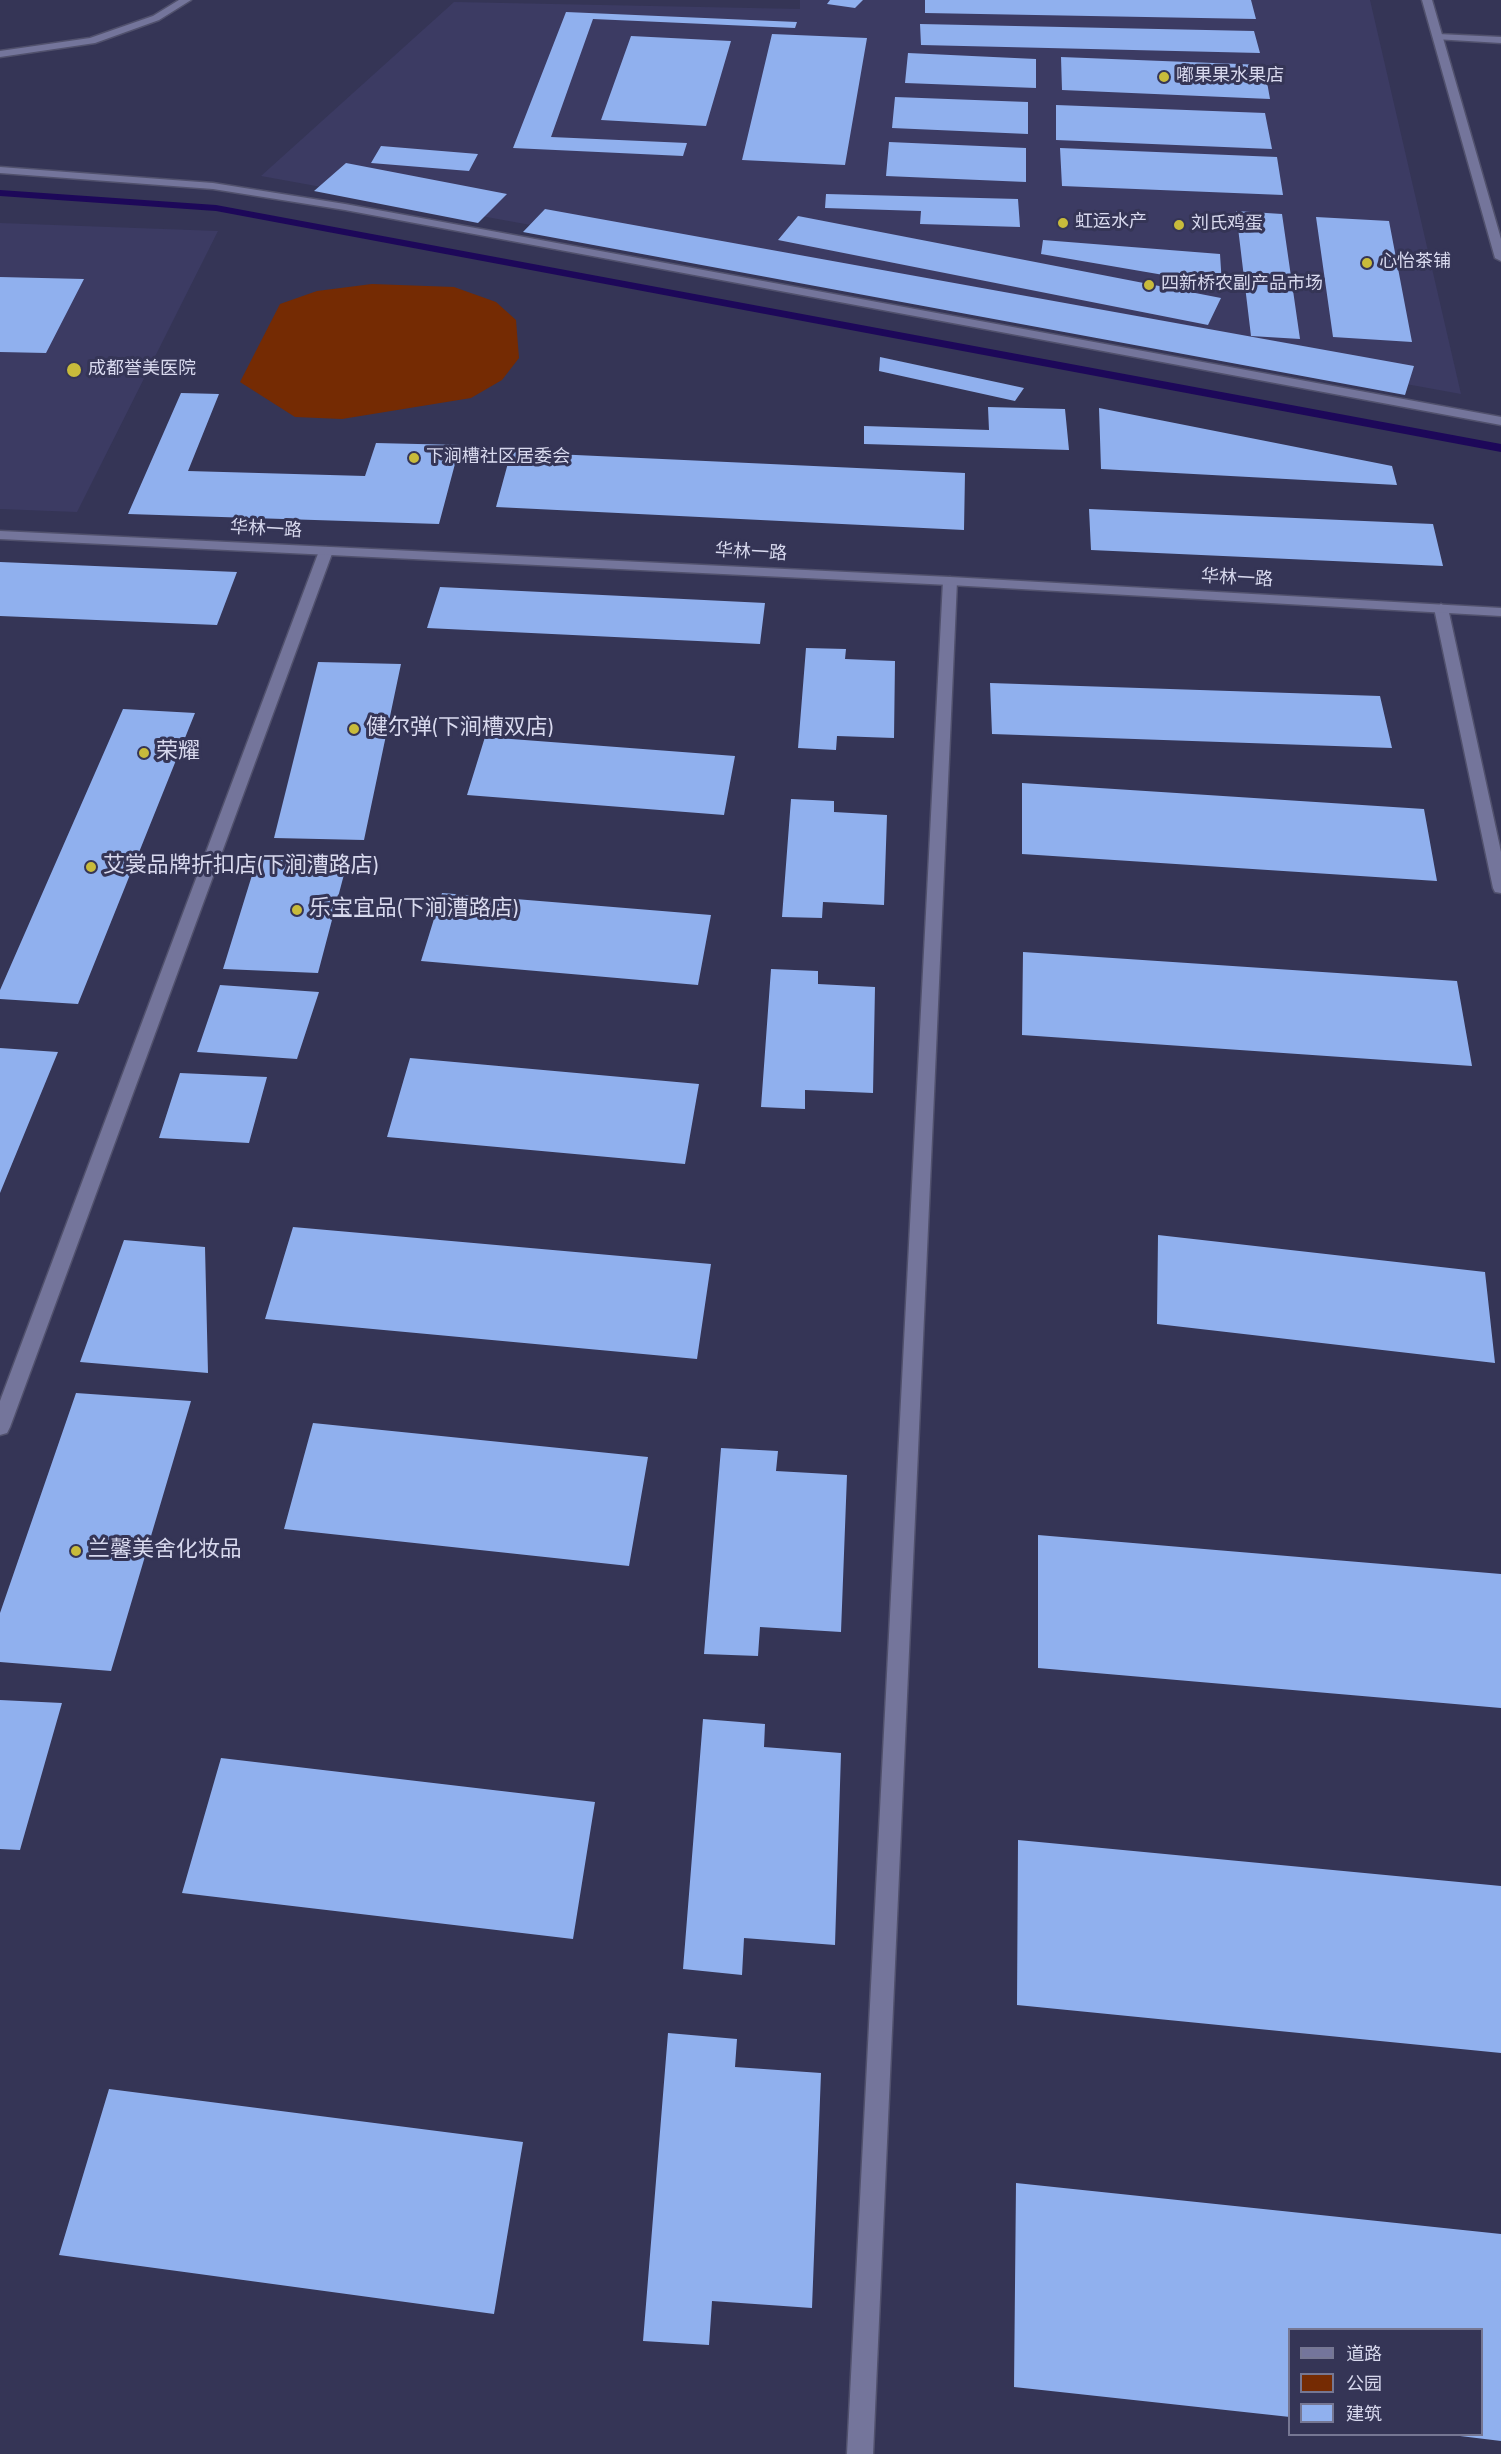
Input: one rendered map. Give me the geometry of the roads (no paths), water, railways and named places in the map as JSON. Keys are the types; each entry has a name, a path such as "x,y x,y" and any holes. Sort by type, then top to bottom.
{"street":[{"path":"0,54 92,40 156,18 186,0"},
{"path":"1428,0 1501,258"},
{"path":"1438,37 1501,40"},
{"path":"0,170 213,186 345,207 1501,422"},
{"name":"华林一路","path":"0,535 950,581 1501,612"},
{"path":"0,1427 326,551"},
{"path":"860,2454 950,581"},
{"path":"1441,608 1501,888"}],"waterway":[{"path":"0,193 216,208 1501,448"}],"place":[{"name":"嘟果果水果店","path":"1164,77"},
{"name":"虹运水产","path":"1063,223"},
{"name":"刘氏鸡蛋","path":"1179,225"},
{"name":"心怡茶铺","path":"1367,263"},
{"name":"四新桥农副产品市场","path":"1149,285"},
{"name":"成都誉美医院","path":"74,370"},
{"name":"下涧槽社区居委会","path":"414,458"},
{"name":"健尔弹(下涧槽双店)","path":"354,729"},
{"name":"荣耀","path":"144,753"},
{"name":"艾裳品牌折扣店(下涧漕路店)","path":"91,867"},
{"name":"乐宝宜品(下涧漕路店)","path":"297,910"},
{"name":"兰馨美舍化妆品","path":"76,1551"}]}
